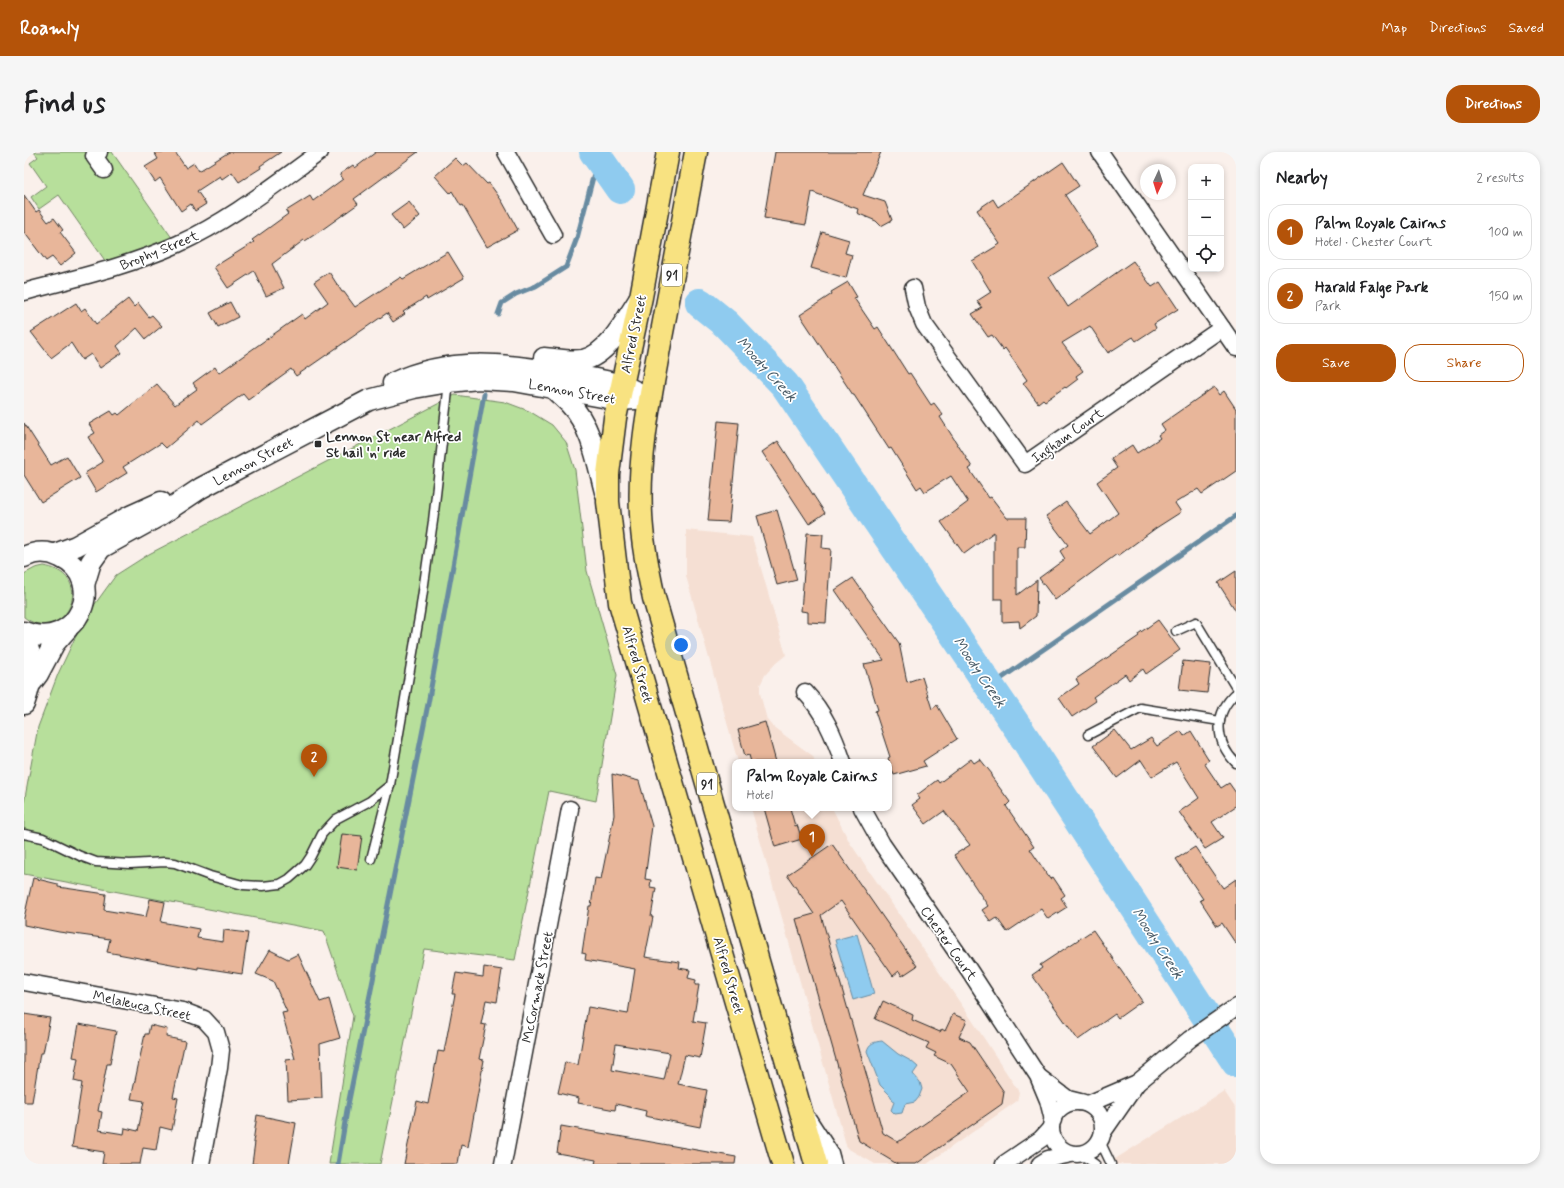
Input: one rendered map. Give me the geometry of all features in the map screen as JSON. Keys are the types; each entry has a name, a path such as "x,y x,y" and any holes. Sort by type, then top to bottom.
{"main road":[{"name":"Alfred Street","path":"668,152 641,297 615,418 608,474 608,502 620,603 783,1164"},
{"name":"Alfred Street","path":"696,152 650,398 644,438 641,481 641,514 646,556 654,598 816,1164"}],"street":[{"name":"Brophy Street","path":"24,292 111,269 177,245 205,230 258,197 320,152"},
{"path":"506,152 553,235"},
{"path":"1100,152 1236,348"},
{"path":"95,153 104,170"},
{"name":"Ingham Court","path":"914,288 917,307 924,324 1025,464 1222,328"},
{"path":"419,373 440,359 449,356 477,352 499,352 564,360 585,359 597,354 608,344 641,297"},
{"name":"Lennon Street","path":"369,400 414,388 448,374 492,364 525,367 621,393 650,398"},
{"name":"Lennon Street","path":"84,585 91,562 101,548 159,516 200,488 369,400 386,386 419,373 448,374 478,379 514,381 553,388 621,393"},
{"path":"553,388 570,403 588,432 608,502"},
{"name":"Lennon Street","path":"35,553 66,551 130,516 200,488"},
{"path":"24,704 32,682 54,644 75,621 84,604 85,594 84,585 74,566 65,559 35,553"},
{"path":"24,632 32,635 45,636 57,634 68,628"},
{"path":"24,637 30,651 32,682"},
{"path":"805,692 815,702 824,715 836,740 842,759"},
{"name":"McCormack Street","path":"503,1164 570,809"},
{"name":"Chester Court","path":"864,811 882,844 969,970 1038,1076"},
{"name":"Melaleuca Street","path":"24,982 176,1010 204,1019 216,1032 220,1050 219,1068 201,1164"},
{"path":"1004,1164 1041,1139 1052,1124 1057,1112 1063,1106 1071,1103 1084,1103 1136,1083 1190,1039 1230,1011"},
{"path":"1038,1076 1068,1099 1084,1103 1095,1110 1100,1116 1103,1124 1102,1136"},
{"path":"1038,1076 1048,1100 1052,1124 1052,1137 1057,1145 1063,1150 1076,1154"},
{"path":"1040,1164 1048,1158 1088,1152 1095,1147 1136,1083"},
{"path":"800,1107 830,1153 833,1164"}],"lane":[{"path":"371,859 390,785 425,574 433,521 448,374"},
{"path":"1176,631 1196,622 1236,688"},
{"path":"1236,693 1229,699 1222,712 1219,727 1221,742 1228,755 1236,763"},
{"path":"1088,735 1140,708 1220,721"},
{"path":"24,834 43,838 96,862 130,864 165,862 175,863 210,876 243,885 263,886 280,884 289,879 305,865 322,834 336,819 370,801 390,785"},
{"path":"1102,1136 1111,1164"},
{"path":"1076,1154 1095,1164"}],"shaded area":[{"path":"686,530 752,537 786,655 765,675 760,685 760,693 767,720 772,726 813,756 814,759 737,759 686,576"},
{"path":"752,811 834,811 850,843 972,1020 1019,1092 1017,1101 927,1164 875,1164 847,1148"},
{"path":"1224,1091 1236,1109 1236,1164 1107,1164"}],"green space":[{"path":"34,152 112,152 177,245 111,269 59,195 39,209 31,197 46,186 30,163 38,157"},
{"path":"455,395 505,402 529,411 552,425 566,442 575,470 587,571 617,675 596,801 549,791 515,960 424,949 380,1164 329,1164 353,1016 324,931 24,874 24,803 38,727 58,674 75,638 95,604 116,575 149,554"},
{"path":"44,566 61,572 70,583 73,595 70,607 62,617 51,624 38,624 24,617 24,574 35,568"}],"water":[{"path":"857,934 874,994 853,1000 835,940"},
{"path":"882,1041 918,1067 913,1074 920,1082 922,1089 915,1102 905,1104 902,1113 895,1114 891,1110 894,1102 890,1095 880,1085 867,1051 872,1043"}],"building":[{"path":"154,152 175,152 186,168 194,163 199,171 229,152 281,152 260,166 261,168 239,182 232,172 222,179 220,176 197,191 206,204 195,211 191,204 181,211 160,178 155,182 145,167 158,159"},
{"path":"376,152 418,152 354,199 358,204 305,241 304,240 272,264 284,288 266,296 254,271 228,288 214,267 254,242 252,240 288,214 286,211 310,196 313,201 343,179 340,174 353,165 355,168"},
{"path":"775,152 881,152 863,195 885,202 892,220 881,226 876,221 857,213 858,209 812,192 806,225 764,218"},
{"path":"455,158 463,166 467,163 487,184 489,183 502,201 518,230 487,247 463,205 461,206 452,191 450,193 435,176"},
{"path":"1063,162 1079,186 1065,195 1098,246 1049,277 1068,307 1133,261 1152,287 1160,282 1178,309 1154,324 1156,328 1136,341 1133,337 1108,353 1090,326 1062,343 1083,371 1076,376 1078,379 1066,388 1065,387 1045,401 1043,399 1038,403 1023,383 1027,380 1005,348 1003,350 992,335 988,337 972,314 982,308 977,301 991,292 972,261 1000,244 977,210 993,199 998,207"},
{"path":"24,195 36,212 39,210 48,222 54,218 63,230 60,232 76,253 60,266 52,257 46,261 24,232"},
{"path":"409,202 420,216 403,230 391,215"},
{"path":"822,232 849,240 845,253 852,255 846,278 811,268"},
{"path":"448,252 464,278 427,300 426,297 403,312 405,314 393,322 387,313 296,376 291,369 248,400 243,394 202,424 199,420 166,448 161,443 123,467 127,473 96,492 85,473 103,462 88,437 95,433 89,424 111,411 114,415 117,413 119,415 157,384 175,405 197,389 193,383 215,367 219,373 302,314 305,319 328,302 314,282 329,272 342,292 344,292 355,307 401,277 403,279"},
{"path":"848,282 857,297 854,298 875,329 878,327 908,374 910,373 931,405 934,403 943,415 940,417 972,467 969,469 989,498 991,497 1007,518 1026,518 1025,547 1017,547 1017,595 1037,580 1036,616 1020,628 1019,621 1002,622 1002,599 994,599 994,532 964,554 941,522 968,502 951,476 925,492 921,486 917,489 891,448 889,449 800,315 832,294 831,292"},
{"path":"128,299 134,307 138,303 149,317 152,315 162,326 146,339 137,328 117,346 122,353 100,368 91,354 82,360 71,343 51,358 31,332 76,303 81,311 85,308 96,324"},
{"path":"230,302 238,317 218,327 210,313"},
{"path":"1214,387 1219,395 1224,391 1236,409 1236,471 1202,494 1198,489 1175,503 1181,512 1118,556 1117,554 1055,600 1039,578 1065,559 1060,551 1068,545 1046,516 1066,502 1090,534 1118,513 1097,482 1117,468 1111,459 1132,445 1137,453 1160,438 1158,435 1165,430 1161,424"},
{"path":"718,421 739,423 729,522 708,521"},
{"path":"24,423 51,465 67,456 80,478 41,502 24,475"},
{"path":"778,441 825,513 809,524 762,452"},
{"path":"777,510 797,580 777,585 757,516"},
{"path":"807,533 823,534 822,548 831,549 826,623 808,622 808,612 801,611"},
{"path":"1236,571 1236,611 1218,583"},
{"path":"853,578 899,643 907,682 922,677 932,709 937,705 957,739 923,761 926,766 894,775 892,769 892,759 888,758 890,757 875,711 878,710 864,664 884,660 835,590"},
{"path":"1158,620 1180,650 1146,674 1143,669 1129,680 1125,674 1093,697 1096,701 1072,717 1059,698 1079,684 1076,679 1139,636 1138,634"},
{"path":"1183,661 1211,664 1207,693 1179,690"},
{"path":"765,722 775,759 750,759 749,755 745,756 738,730"},
{"path":"1115,730 1131,750 1151,738 1157,746 1181,731 1184,736 1191,731 1209,760 1204,763 1221,788 1229,783 1236,793 1236,806 1212,822 1223,838 1205,849 1179,812 1199,798 1176,762 1152,777 1141,760 1117,778 1093,746"},
{"path":"971,759 974,763 980,759 992,774 991,776 1010,802 1006,806 1034,847 1030,849 1050,879 1053,877 1065,895 1061,898 1067,907 1048,919 1041,909 1007,932 997,918 991,922 982,910 988,906 954,855 970,845 944,811 926,824 912,805 920,799 917,795 937,780 939,783"},
{"path":"612,774 639,781 652,826 645,879 651,880 650,887 656,888 651,917 653,917 645,957 680,962 679,968 690,970 688,978 696,980 695,985 699,985 693,1021 706,1023 700,1058 685,1055 678,1084 707,1090 700,1127 645,1116 646,1111 616,1104 615,1110 578,1103 579,1098 558,1093 565,1062 578,1065 588,1007 628,1014 635,969 585,960 586,954 582,953 595,878 601,879 614,815","holes":["616,1044 670,1053 664,1080 612,1070"]},
{"path":"765,811 791,811 795,826 797,825 802,839 775,847"},
{"path":"342,834 362,836 357,870 337,867"},
{"path":"832,844 917,966 902,976 899,971 893,976 841,901 821,915 883,1133 898,1142 970,1092 951,1064 934,1056 936,1053 926,1048 929,1043 875,1019 883,1001 913,1015 912,1020 940,1032 942,1029 945,1031 953,1014 967,1020 959,1037 970,1042 1004,1092 1002,1104 916,1164 897,1164 859,1141 796,919 814,914 787,875"},
{"path":"1195,847 1223,888 1236,879 1236,944 1222,923 1217,926 1200,900 1203,899 1176,859"},
{"path":"33,878 58,884 58,887 106,894 104,910 146,917 150,899 165,902 161,922 199,929 197,938 223,942 224,930 248,933 242,974 198,967 198,969 107,952 110,939 59,932 24,925 24,918"},
{"path":"1093,930 1142,1001 1118,1018 1115,1014 1078,1040 1032,975 1042,968 1040,965"},
{"path":"270,950 288,959 298,954 320,1002 329,999 340,1038 320,1044 322,1098 288,1100 286,1060 295,1059 282,1013 287,1012 273,981 256,974"},
{"path":"484,967 502,970 497,1002 486,1000 481,1024 486,1025 479,1059 484,1060 468,1147 461,1145 458,1164 404,1164 417,1101 428,1104 438,1051 444,1052 455,994 452,994 456,973 483,977"},
{"path":"24,1014 50,1018 43,1053 40,1053 32,1102 24,1102"},
{"path":"79,1024 116,1031 110,1064 107,1064 98,1111 102,1112 99,1130 124,1134 125,1128 138,1131 144,1101 131,1099 145,1034 148,1034 150,1025 167,1029 166,1037 185,1041 173,1097 178,1098 172,1130 160,1127 156,1150 143,1148 140,1164 102,1164 104,1152 72,1147 82,1083 74,1081 78,1058 73,1057"},
{"path":"257,1115 296,1123 289,1164 252,1164 255,1142 253,1142"},
{"path":"561,1126 736,1157 735,1164 595,1164 596,1160 557,1153"}],"waterway":[{"name":"Moody Creek","path":"594,152 620,189"},
{"path":"498,314 502,303 516,294 536,286 566,267 577,238 598,158"},
{"name":"Moody Creek","path":"700,303 726,324 785,385 1020,731 1236,1062"},
{"path":"338,1164 347,1110 428,704 484,394"},
{"path":"989,687 1236,516"}],"place":[{"name":"Lennon St near Alfred St hail 'n' ride","path":"318,444"},
{"name":"Harald Falge Park","path":"314,777"},
{"name":"Palm Royale Cairns","path":"812,857"}]}
